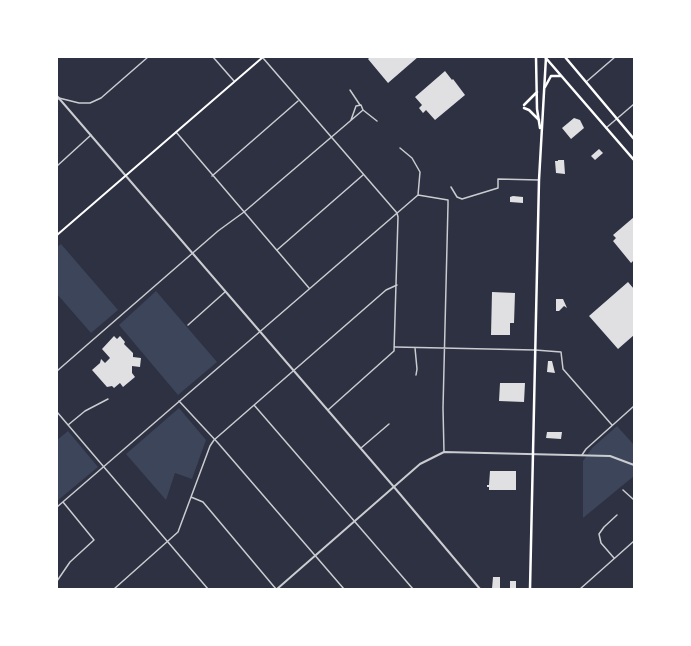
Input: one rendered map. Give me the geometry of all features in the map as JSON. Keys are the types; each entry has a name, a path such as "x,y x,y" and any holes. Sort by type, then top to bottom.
{"main road":[{"path":"57,235 262,57"},
{"path":"536,57 537,92 541,130"},
{"path":"545,57 634,160"},
{"path":"530,589 539,180 541,130 545,87 545,57"},
{"path":"565,57 634,139"},
{"path":"545,87 551,76 559,76 564,80"},
{"path":"537,92 524,107 539,121"}],"street":[{"path":"58,98 90,104 101,98 148,57"},
{"path":"212,57 234,82"},
{"path":"262,57 397,213 397,285 394,351 328,410"},
{"path":"586,82 615,57"},
{"path":"350,90 363,110 377,121"},
{"path":"58,98 394,486 480,589"},
{"path":"212,176 299,101"},
{"path":"606,128 634,104"},
{"path":"351,120 354,110 360,105"},
{"path":"57,371 224,226 244,212 363,110"},
{"path":"176,132 309,288"},
{"path":"57,166 91,136"},
{"path":"57,507 418,195 420,172 412,158 400,148"},
{"path":"276,250 363,175"},
{"path":"451,188 457,197 462,199 498,188 498,179 539,180"},
{"path":"418,195 448,200 443,408 444,452"},
{"path":"114,589 178,532 210,446 214,440 386,290 397,285"},
{"path":"188,325 226,292"},
{"path":"395,347 535,350 561,352 563,369 612,425"},
{"path":"415,348 417,369 416,375"},
{"path":"68,425 85,411 108,399"},
{"path":"180,402 218,443 344,589"},
{"path":"254,405 413,589"},
{"path":"582,455 586,449 634,406"},
{"path":"57,412 208,589"},
{"path":"361,448 389,424"},
{"path":"191,497 203,502 277,589 420,464 444,452 610,456 634,465"},
{"path":"623,490 634,500"},
{"path":"57,581 70,562 94,540 63,502"},
{"path":"614,558 601,543 599,534 617,515"},
{"path":"580,589 634,541"}],"shaded area":[{"path":"61,244 118,310 91,333 57,294 57,247"},
{"path":"156,291 217,362 178,395 119,325"},
{"path":"179,408 206,440 192,479 175,473 166,500 126,454"},
{"path":"617,426 634,445 634,476 583,518 583,461 592,448"},
{"path":"68,431 98,467 57,501 57,440"}],"building":[{"path":"370,57 418,57 388,83 368,59"},
{"path":"445,71 465,95 435,120 426,110 423,113 419,108 422,105 415,97"},
{"path":"574,118 580,120 584,128 571,139 562,128"},
{"path":"599,149 603,153 595,160 591,156"},
{"path":"564,160 565,174 556,173 555,161"},
{"path":"510,197 523,197 523,203 510,202"},
{"path":"634,217 634,260 631,263 613,241 616,238 613,235"},
{"path":"628,282 634,289 634,335 618,349 589,316"},
{"path":"492,292 515,293 514,323 510,323 510,335 491,335"},
{"path":"556,299 563,299 567,308 564,306 559,311 556,311"},
{"path":"114,336 117,339 120,336 125,342 124,344 133,353 133,357 141,358 140,367 132,366 132,373 135,377 123,387 120,383 114,388 112,386 107,387 92,370 100,363 101,359 105,363 110,358 102,349"},
{"path":"548,361 552,361 555,373 547,372"},
{"path":"500,383 525,383 524,402 499,401"},
{"path":"547,432 562,432 561,439 546,438"},
{"path":"490,471 516,471 516,490 489,490 487,485 489,485"},
{"path":"493,577 500,577 500,589 492,589"},
{"path":"510,581 516,581 516,589 510,589"}]}
